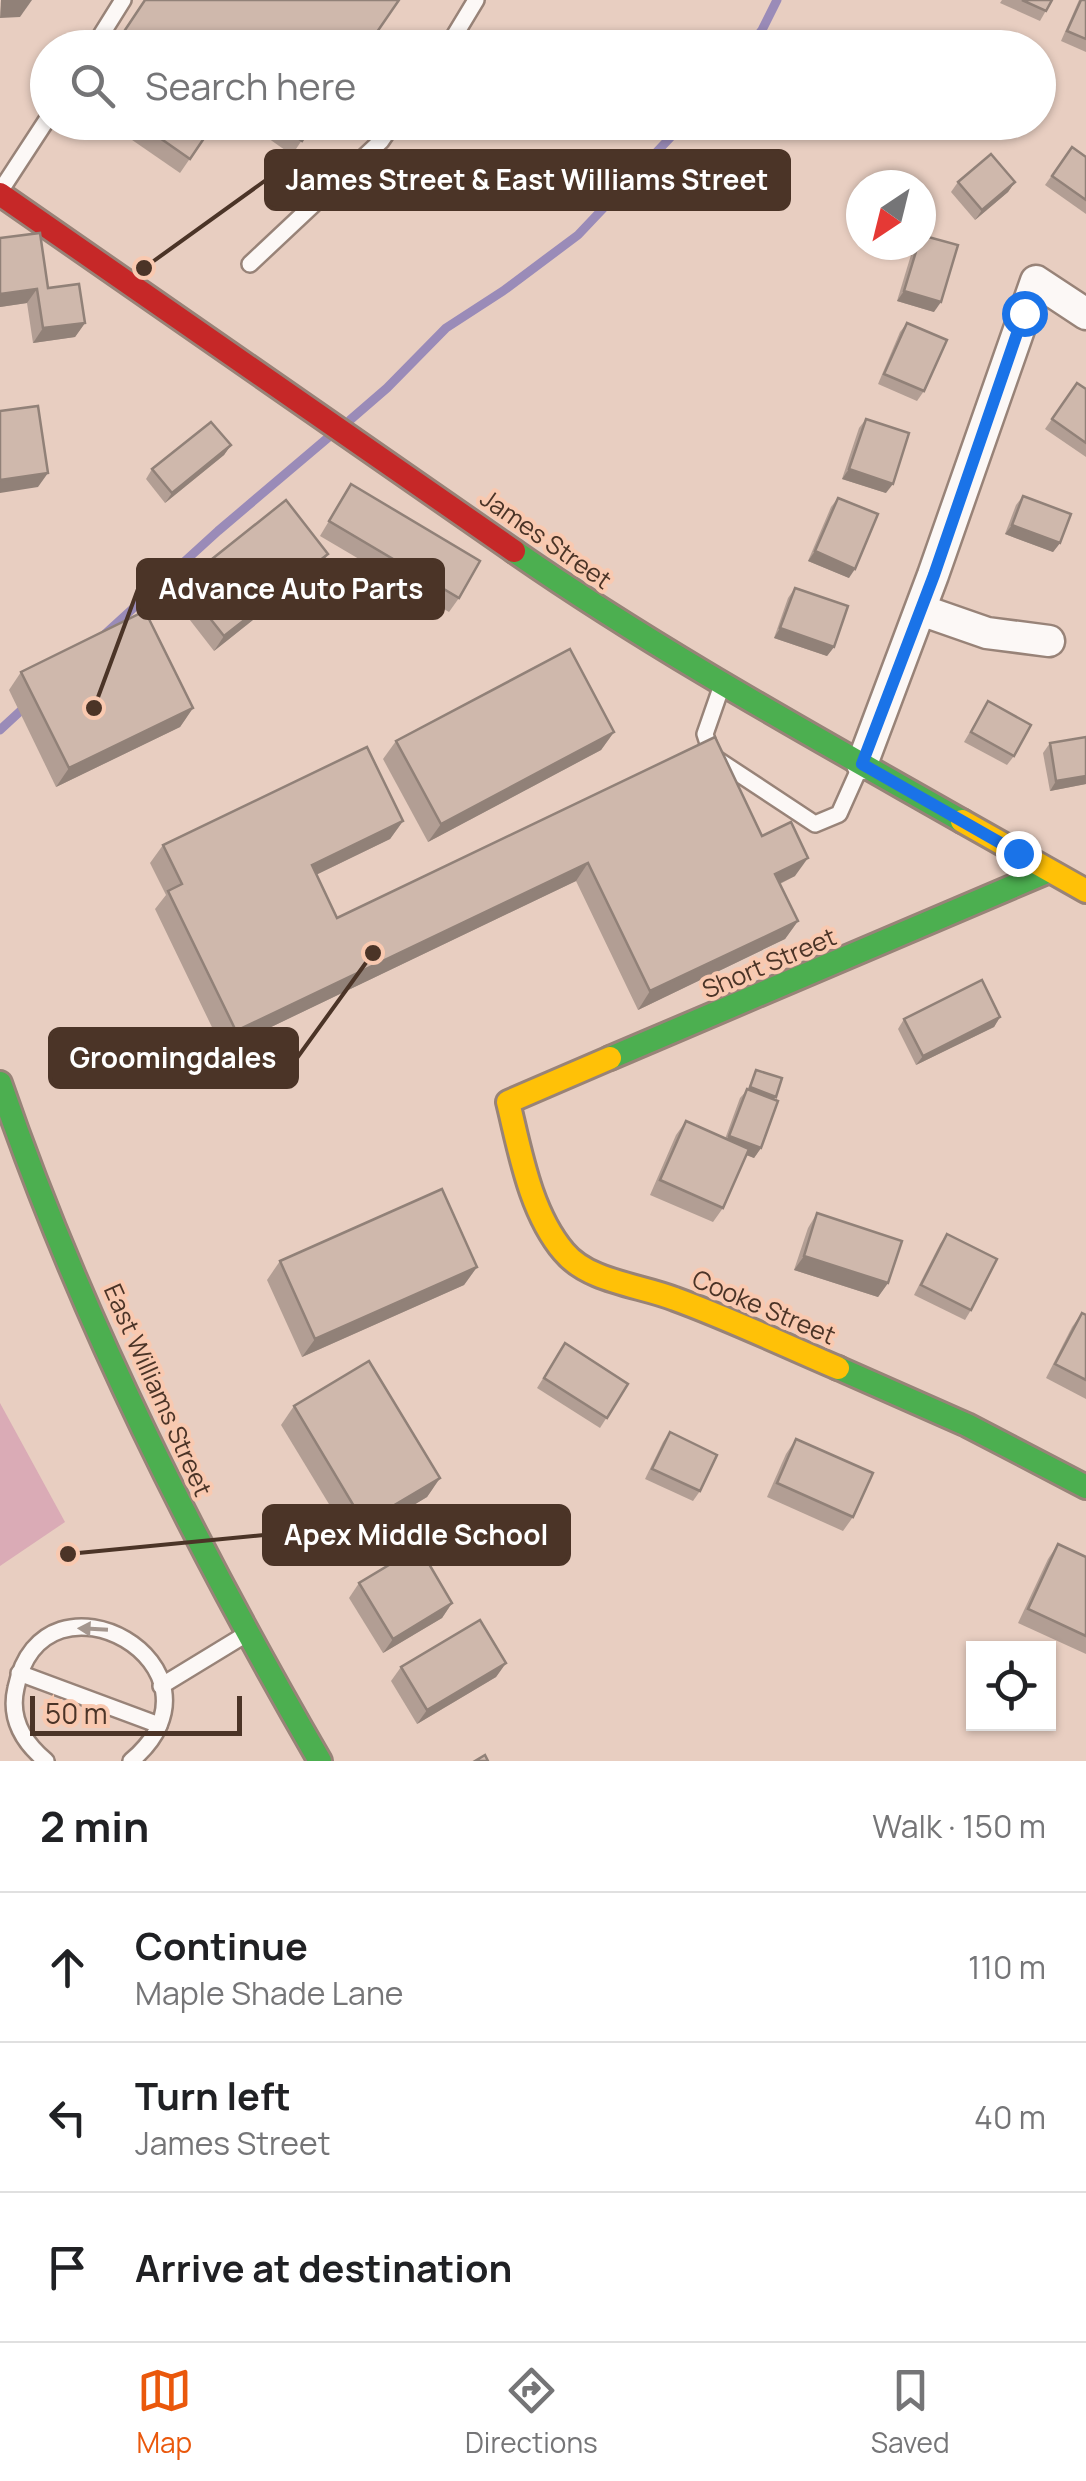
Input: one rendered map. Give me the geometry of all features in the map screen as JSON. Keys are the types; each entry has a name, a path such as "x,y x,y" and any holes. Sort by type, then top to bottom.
{"street":[{"name":"James Street","path":"0,192 592,604 723,684 1086,891"},
{"path":"862,764 921,610 1036,281 1086,314"},
{"path":"921,610 987,633 1048,641"},
{"name":"Short Street","path":"508,1102 1050,870"},
{"name":"East Williams Street","path":"0,1083 27,1158 146,1436 246,1634 320,1761"},
{"name":"Cooke Street","path":"508,1102 525,1172 547,1225 581,1268 674,1298 807,1355 967,1425 1086,1487"}],"lane":[{"path":"104,30 123,0"},
{"path":"458,30 476,0"},
{"path":"0,192 34,140"},
{"path":"250,264 382,140"},
{"path":"723,684 705,734 712,756 816,824 838,814 862,764"},
{"path":"46,1761 30,1748 17,1725 13,1699 18,1673 33,1650 55,1634 81,1627 108,1629 133,1641 151,1661 161,1686 163,1706 159,1725 147,1748 132,1761"},
{"path":"161,1686 246,1634"},
{"path":"18,1673 159,1725"},
{"path":"147,1748 159,1761"}],"shaded area":[{"path":"0,1403 65,1522 0,1566"}],"building":[{"path":"145,0 399,0 378,30 125,30"},
{"path":"1022,0 1052,0 1046,11"},
{"path":"1081,0 1086,0 1086,39 1067,31"},
{"path":"163,140 203,140 190,159"},
{"path":"1072,147 1086,157 1086,200 1052,176"},
{"path":"991,154 1015,182 982,210 958,182"},
{"path":"40,233 48,288 79,284 85,323 43,328 37,289 0,294 0,238"},
{"path":"936,239 958,245 941,302 904,291 913,260 936,260"},
{"path":"907,323 947,340 924,391 884,374"},
{"path":"1077,383 1086,389 1086,443 1052,419"},
{"path":"38,406 48,473 0,480 0,411"},
{"path":"866,419 909,433 893,484 849,469"},
{"path":"211,422 231,445 172,493 152,469"},
{"path":"351,484 480,561 459,598 329,521"},
{"path":"1023,496 1071,514 1060,543 1012,525"},
{"path":"838,498 878,514 855,569 815,551"},
{"path":"286,500 328,554 224,636 182,583"},
{"path":"795,588 848,606 834,647 780,628"},
{"path":"145,611 193,708 69,768 21,672"},
{"path":"570,649 614,732 441,824 396,741"},
{"path":"988,701 1031,725 1014,756 971,732"},
{"path":"715,737 762,836 791,822 808,858 775,874 798,921 650,991 588,863 236,1031 168,891 182,884 163,845 367,747 403,821 312,865 337,918"},
{"path":"1086,737 1086,776 1056,781 1050,743"},
{"path":"982,980 1000,1017 923,1056 904,1019"},
{"path":"756,1070 782,1078 776,1097 750,1087"},
{"path":"747,1089 778,1101 761,1148 729,1136"},
{"path":"686,1121 749,1149 723,1208 660,1180"},
{"path":"442,1189 477,1267 315,1339 280,1261"},
{"path":"817,1213 902,1241 888,1283 804,1256"},
{"path":"947,1234 997,1259 971,1310 921,1285"},
{"path":"1082,1313 1086,1315 1086,1380 1055,1364"},
{"path":"565,1343 628,1384 607,1418 544,1378"},
{"path":"369,1361 440,1478 364,1523 294,1406"},
{"path":"670,1432 717,1455 700,1491 652,1469"},
{"path":"796,1439 873,1473 853,1517 777,1483"},
{"path":"1058,1544 1086,1557 1086,1636 1028,1609"},
{"path":"419,1547 452,1603 393,1639 359,1583"},
{"path":"480,1620 506,1663 427,1710 401,1667"}],"waterway":[{"path":"762,30 777,0"},
{"path":"350,420 446,328 578,235 668,140"},
{"path":"105,634 330,436"},
{"path":"0,730 27,705"}],"traffic: fast":[{"path":"514,551 679,658 962,821"},
{"path":"610,1058 1049,871"},
{"path":"0,1083 67,1258 144,1430 229,1597 320,1761"},
{"path":"838,1368 967,1425 1086,1487"}],"traffic: slow":[{"path":"962,821 1086,891"},
{"path":"610,1058 508,1102 535,1200 552,1236 564,1252 587,1270 696,1307 838,1368"}],"traffic: jam":[{"path":"0,194 514,551"}],"place":[{"name":"James Street & East Williams Street","path":"144,268"},
{"name":"Advance Auto Parts","path":"94,708"},
{"name":"Groomingdales","path":"373,953"},
{"name":"Apex Middle School","path":"68,1554"}],"route":[{"path":"1018,853 862,764 934,575 1024,313"}]}
